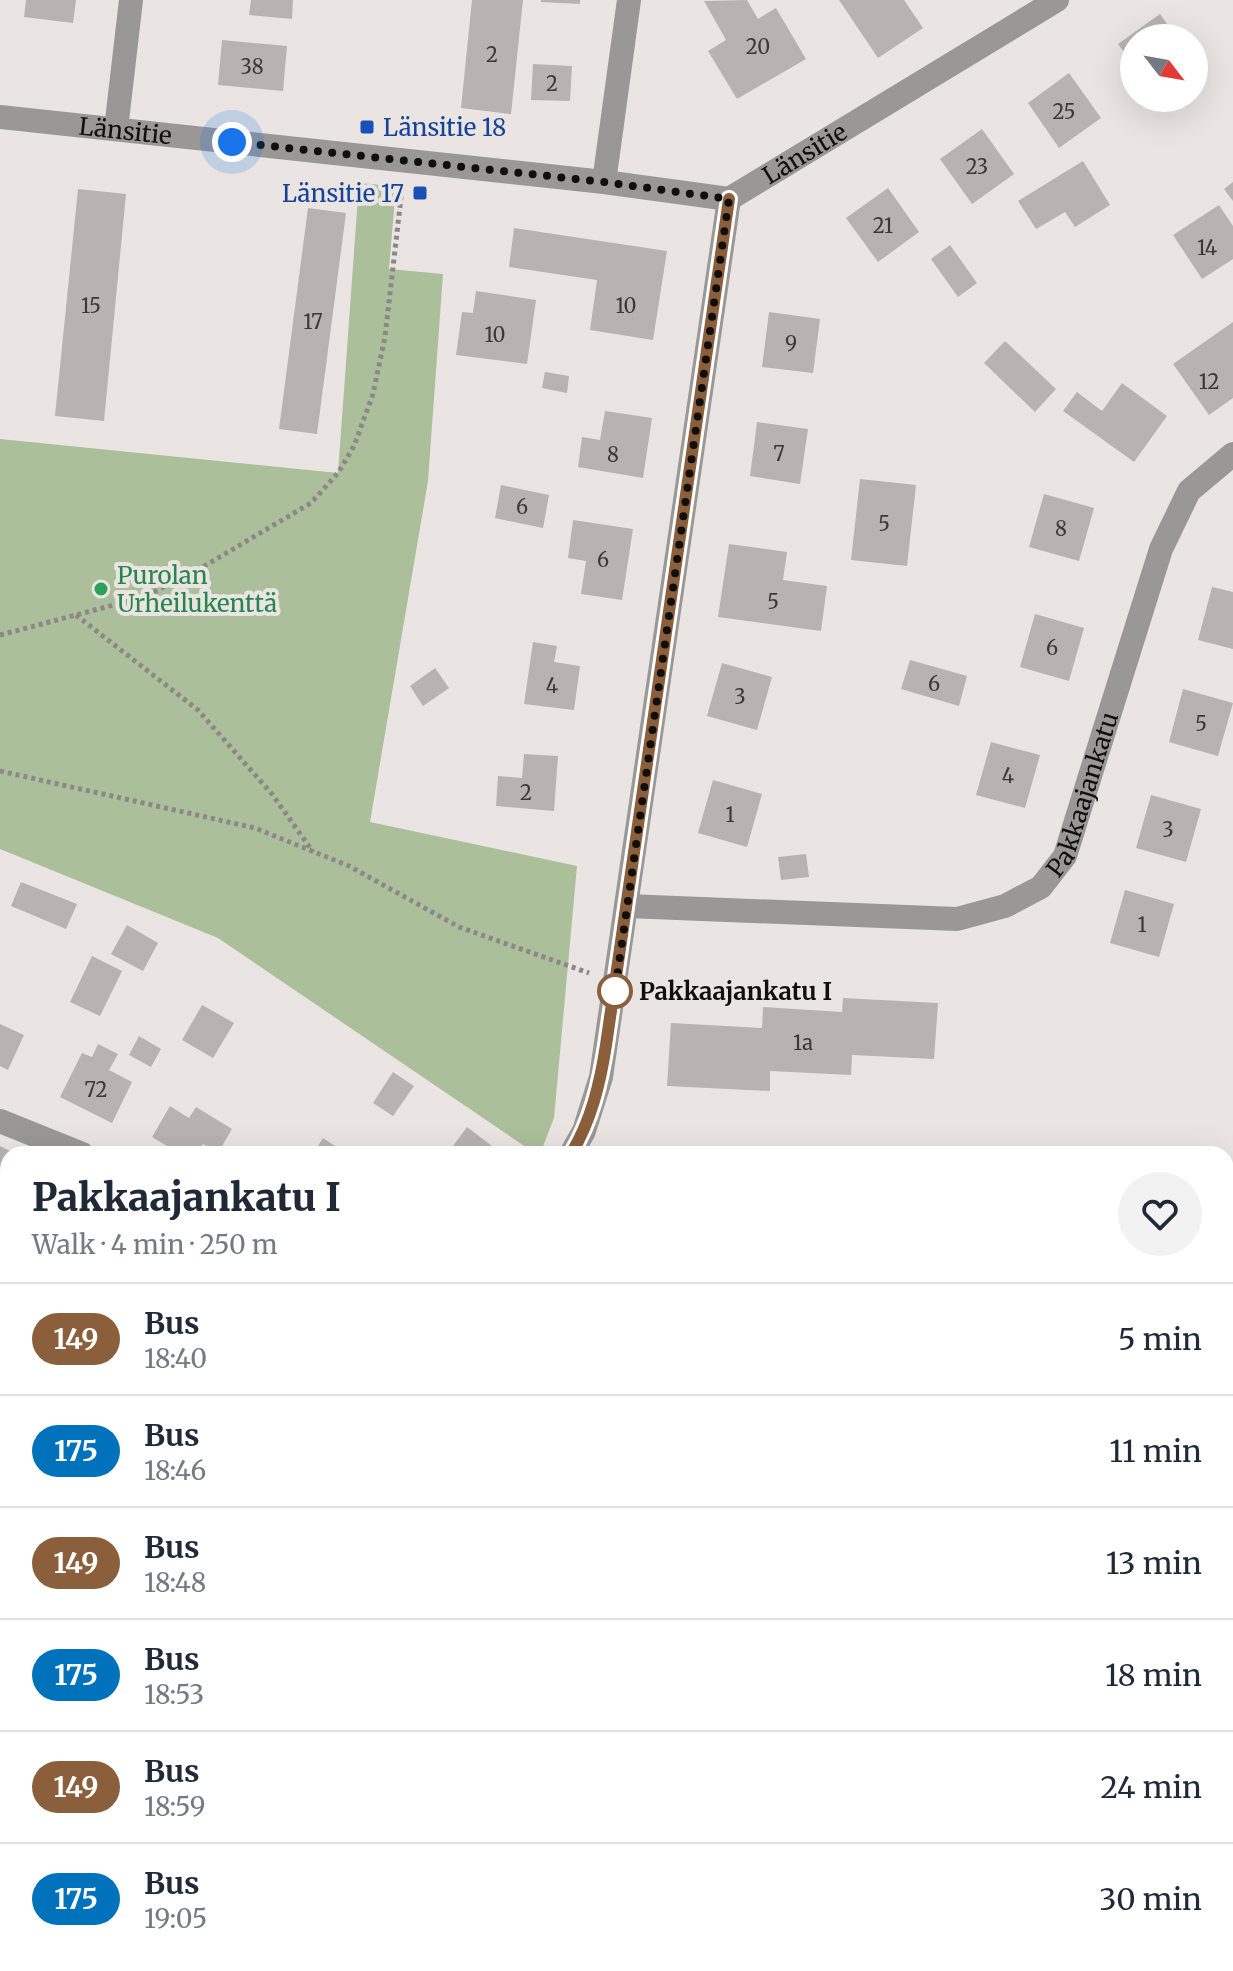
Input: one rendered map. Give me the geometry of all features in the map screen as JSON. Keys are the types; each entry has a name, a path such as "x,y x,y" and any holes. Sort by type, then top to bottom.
{"street":[{"path":"116,129 131,0"},
{"path":"604,182 629,0"},
{"name":"Länsitie","path":"0,117 604,182 729,199 1057,0"},
{"path":"576,1146 584,1131 601,1077 729,199"},
{"name":"Pakkaajankatu","path":"627,906 957,919 1005,906 1041,887 1065,856 1161,549 1189,491 1233,454"},
{"path":"0,1121 62,1146"}],"path":[{"path":"0,635 144,597 201,568 311,503 338,473 354,446 373,394 385,337 405,160"},
{"path":"76,615 198,710 272,794 314,852"},
{"path":"0,771 255,828 349,866 459,927 616,983"}],"green space":[{"path":"359,183 396,186 389,269 443,274 428,481 370,822 577,866 554,1118 543,1146 524,1146 218,938 0,849 0,439 338,473"}],"building":[{"path":"26,0 76,0 73,23 24,17"},
{"path":"251,0 293,0 292,19 249,15"},
{"path":"472,0 523,0 511,114 461,108"},
{"path":"580,0 580,4 541,2"},
{"path":"747,0 758,19 776,8 806,59 737,99 708,51 726,40 704,1"},
{"path":"839,0 904,0 923,28 878,58"},
{"path":"1160,14 1167,24 1146,24"},
{"path":"222,40 287,46 283,91 218,85"},
{"path":"533,64 572,66 570,101 531,100"},
{"path":"1069,73 1101,118 1059,148 1028,103"},
{"path":"982,129 1014,174 972,204 940,159"},
{"path":"1083,161 1110,205 1075,227 1065,212 1036,229 1018,201"},
{"path":"1233,182 1233,201 1224,189"},
{"path":"888,188 919,232 878,262 846,218"},
{"path":"78,189 126,194 104,421 55,416"},
{"path":"1219,205 1233,226 1233,259 1202,279 1173,235"},
{"path":"308,208 346,213 317,434 279,429"},
{"path":"514,228 667,251 653,340 590,330 597,280 509,267"},
{"path":"950,245 977,283 958,297 931,259"},
{"path":"476,291 536,300 527,364 456,355 462,312 473,313"},
{"path":"769,312 820,319 813,373 762,367"},
{"path":"1233,322 1233,398 1209,415 1173,364"},
{"path":"1005,341 1056,389 1035,412 984,363"},
{"path":"545,372 569,376 567,393 542,388"},
{"path":"1122,383 1167,416 1134,462 1063,411 1077,392 1102,411"},
{"path":"605,411 652,418 643,478 578,467 582,437 600,440"},
{"path":"757,422 808,429 800,484 750,476"},
{"path":"860,479 916,485 907,566 851,560"},
{"path":"501,485 549,495 543,528 495,518"},
{"path":"1044,494 1094,508 1079,561 1029,547"},
{"path":"573,520 633,529 622,600 581,594 586,561 568,558"},
{"path":"729,544 787,552 783,580 827,586 821,631 718,617"},
{"path":"1212,587 1233,592 1233,649 1198,640"},
{"path":"1035,614 1084,628 1069,681 1020,667"},
{"path":"533,642 557,646 554,662 580,666 574,710 524,704"},
{"path":"910,660 967,676 959,706 901,689"},
{"path":"722,663 772,677 757,730 707,716"},
{"path":"435,668 449,688 423,706 410,686"},
{"path":"1183,689 1233,703 1218,756 1169,742"},
{"path":"991,742 1040,755 1025,808 976,795"},
{"path":"524,754 558,756 554,811 496,806 498,776 522,778"},
{"path":"713,780 762,794 747,847 698,833"},
{"path":"1151,795 1201,809 1186,862 1136,848"},
{"path":"806,854 809,877 781,880 778,857"},
{"path":"21,882 77,904 66,929 11,906"},
{"path":"1125,890 1174,904 1159,957 1110,943"},
{"path":"127,925 158,943 143,971 111,954"},
{"path":"92,956 122,971 100,1016 70,1002"},
{"path":"843,998 938,1003 934,1059 852,1055 851,1075 770,1071 770,1091 667,1086 671,1023 762,1028 763,1007 842,1012"},
{"path":"202,1005 234,1023 213,1058 182,1040"},
{"path":"0,1024 24,1035 8,1070 0,1066"},
{"path":"139,1036 161,1049 151,1067 129,1055"},
{"path":"98,1044 118,1054 109,1070 132,1082 112,1123 60,1097 82,1053 92,1057"},
{"path":"393,1072 414,1086 393,1116 373,1103"},
{"path":"170,1106 189,1118 196,1107 232,1129 222,1146 167,1146 152,1137"},
{"path":"467,1127 492,1146 453,1146"},
{"path":"323,1138 335,1146 318,1146"}],"bus line":[{"name":"149","path":"576,1146 584,1131 601,1077 729,199"}],"place":[{"name":"Länsitie 18","path":"367,127"},
{"name":"Länsitie 17","path":"420,193"},
{"name":"Purolan Urheilukenttä","path":"101,589"},
{"name":"Pakkaajankatu I","path":"615,991"}],"route":[{"path":"232,142 604,182 729,199 615,991"}]}
